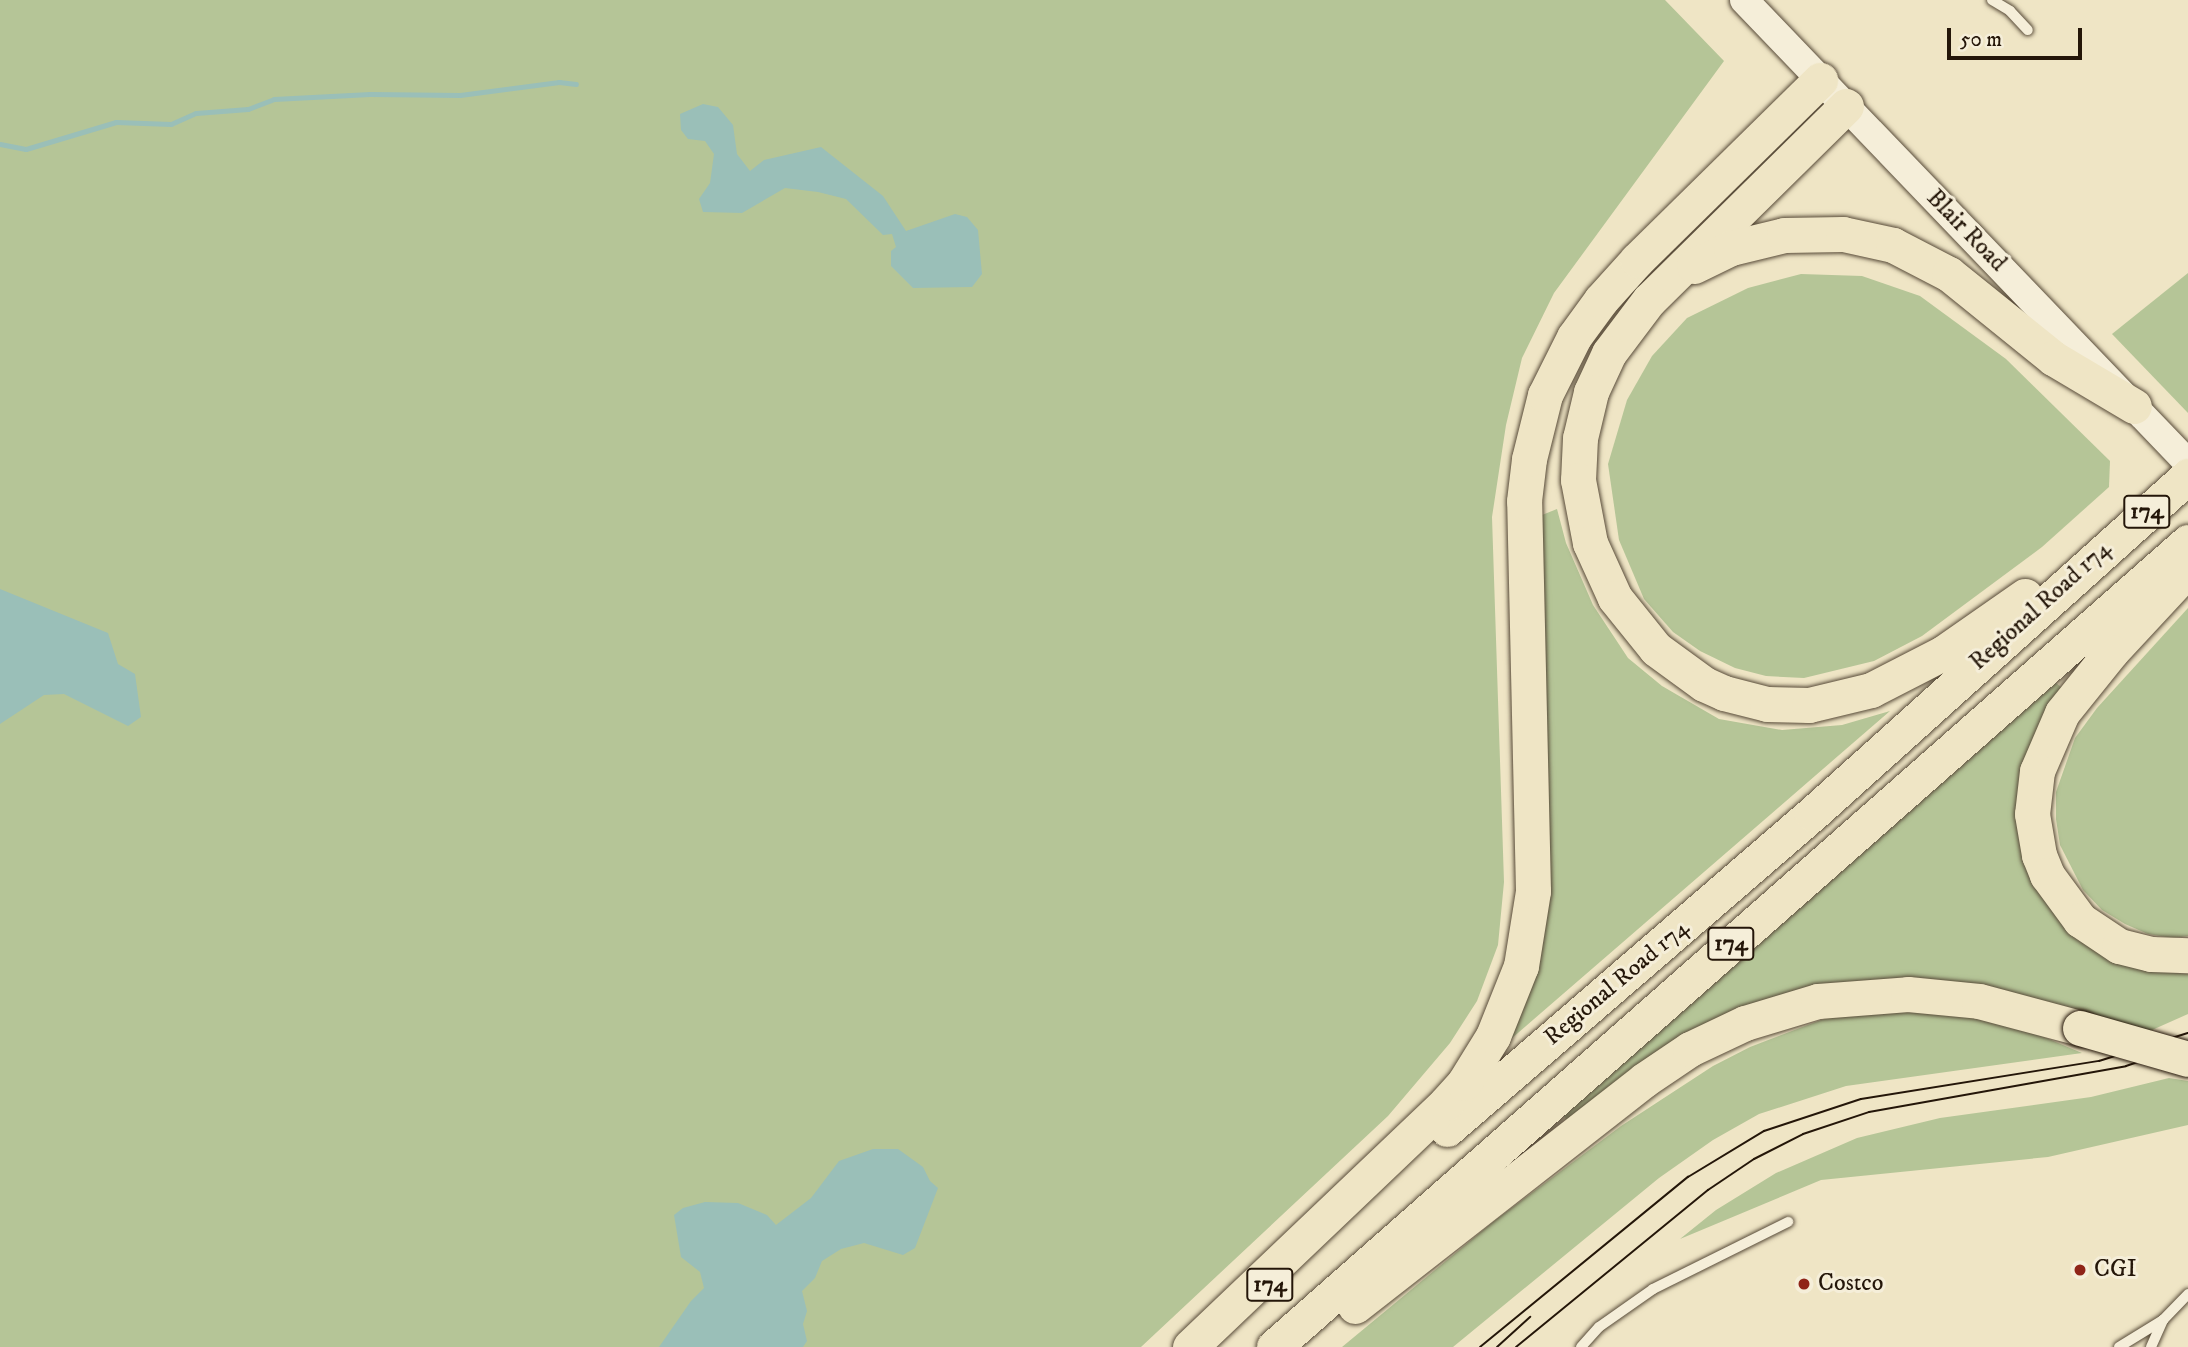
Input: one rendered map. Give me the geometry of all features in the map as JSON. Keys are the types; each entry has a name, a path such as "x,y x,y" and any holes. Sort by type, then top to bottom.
{"highway":[{"path":"1190,1347 1424,1125 1464,1083 1493,1036 1521,966 1533,891 1524,501 1534,438 1553,377 1574,337 1616,283 1820,80"},
{"path":"1846,106 1632,320 1600,372 1585,414 1578,480 1590,543 1615,598 1656,649 1704,684 1746,700 1789,705 1831,702 1871,690 1943,653 2086,551 2106,547"},
{"path":"1670,281 1731,248 1784,235 1843,234 1893,245 1949,274 2053,358 2134,406"},
{"name":"Regional Road 174","path":"1200,1347 1802,823 2188,476"},
{"name":"Regional Road 174","path":"1274,1347 2188,542"},
{"path":"2188,569 2112,652 2062,713 2037,771 2032,814 2034,835 2047,875 2056,891 2080,920 2119,946 2151,954 2188,955"},
{"path":"1303,1347 1644,1080 1690,1049 1745,1023 1818,1001 1908,994 1979,1001 2188,1059"}],"main road":[{"name":"Blair Road","path":"1744,0 2188,463"}],"lane":[{"path":"1992,0 2010,11 2028,30"},
{"path":"1581,1347 1625,1306 1788,1222"},
{"path":"1178,1347 1311,1230"},
{"path":"2119,1347 2163,1320 2188,1294"},
{"path":"2151,1347 2163,1320"}],"green space":[{"path":"0,0 1665,0 1724,61 1554,293 1522,358 1506,425 1492,517 1504,882 1498,945 1477,1001 1450,1043 1388,1116 1141,1347 0,1347"},
{"path":"2188,273 2188,413 2112,334"},
{"path":"1801,274 1862,276 1920,296 2006,359 2110,461 2109,487 2042,547 1922,636 1874,661 1804,678 1766,676 1735,668 1700,651 1673,632 1644,599 1619,540 1608,464 1627,400 1652,356 1687,318 1748,288"},
{"path":"1557,509 1566,543 1593,605 1628,658 1662,686 1719,719 1782,730 1842,725 1890,711 1504,1045 1537,964 1548,903 1549,790 1537,517"},
{"path":"2188,608 2188,936 2173,938 2148,934 2125,924 2102,910 2083,890 2060,845 2056,792 2075,738 2097,708"},
{"path":"2056,683 2067,692 2020,812 2119,961 2143,970 2188,974 2188,1014 2143,1034 1861,984 1571,1126 1564,1116"},
{"path":"1907,1009 1960,1014 2032,1032 2082,1053 1846,1086 1759,1114 1713,1140 1659,1178 1453,1347 1342,1347 1493,1222 1621,1126 1713,1066 1750,1047 1821,1020 1862,1011"},
{"path":"2169,1078 2188,1081 2188,1125 2048,1157 1821,1180 1680,1239 1716,1210 1776,1173 1857,1138 1940,1118 2091,1097"}],"water":[{"path":"703,104 718,107 733,125 737,154 750,171 764,160 821,147 883,196 906,231 955,214 967,217 978,230 982,274 972,287 913,288 891,266 891,251 896,247 892,234 883,235 846,199 818,192 785,188 742,213 703,212 699,199 710,183 714,154 705,141 688,139 681,130 680,114"},
{"path":"0,589 108,633 118,664 135,674 141,717 128,726 64,694 44,695 0,724"},
{"path":"873,1149 898,1149 923,1167 930,1181 938,1188 915,1248 903,1255 864,1243 841,1249 822,1261 815,1278 802,1291 807,1311 803,1324 807,1341 803,1347 659,1347 691,1301 704,1288 700,1272 681,1257 674,1215 683,1208 705,1202 738,1203 767,1215 776,1225 811,1198 839,1161"}],"waterway":[{"path":"0,144 26,149 116,122 171,124 196,113 248,109 274,99 370,94 460,95 559,82 576,84"}],"tram line":[{"path":"1480,1347 1688,1177 1764,1131 1861,1099 2099,1061 2188,1033"},
{"path":"1516,1347 1708,1190 1754,1159 1803,1134 1869,1112 2126,1066 2188,1045"},
{"path":"1497,1347 1530,1317"}],"place":[{"name":"CGI","path":"2080,1270"},
{"name":"Costco","path":"1804,1284"}]}
